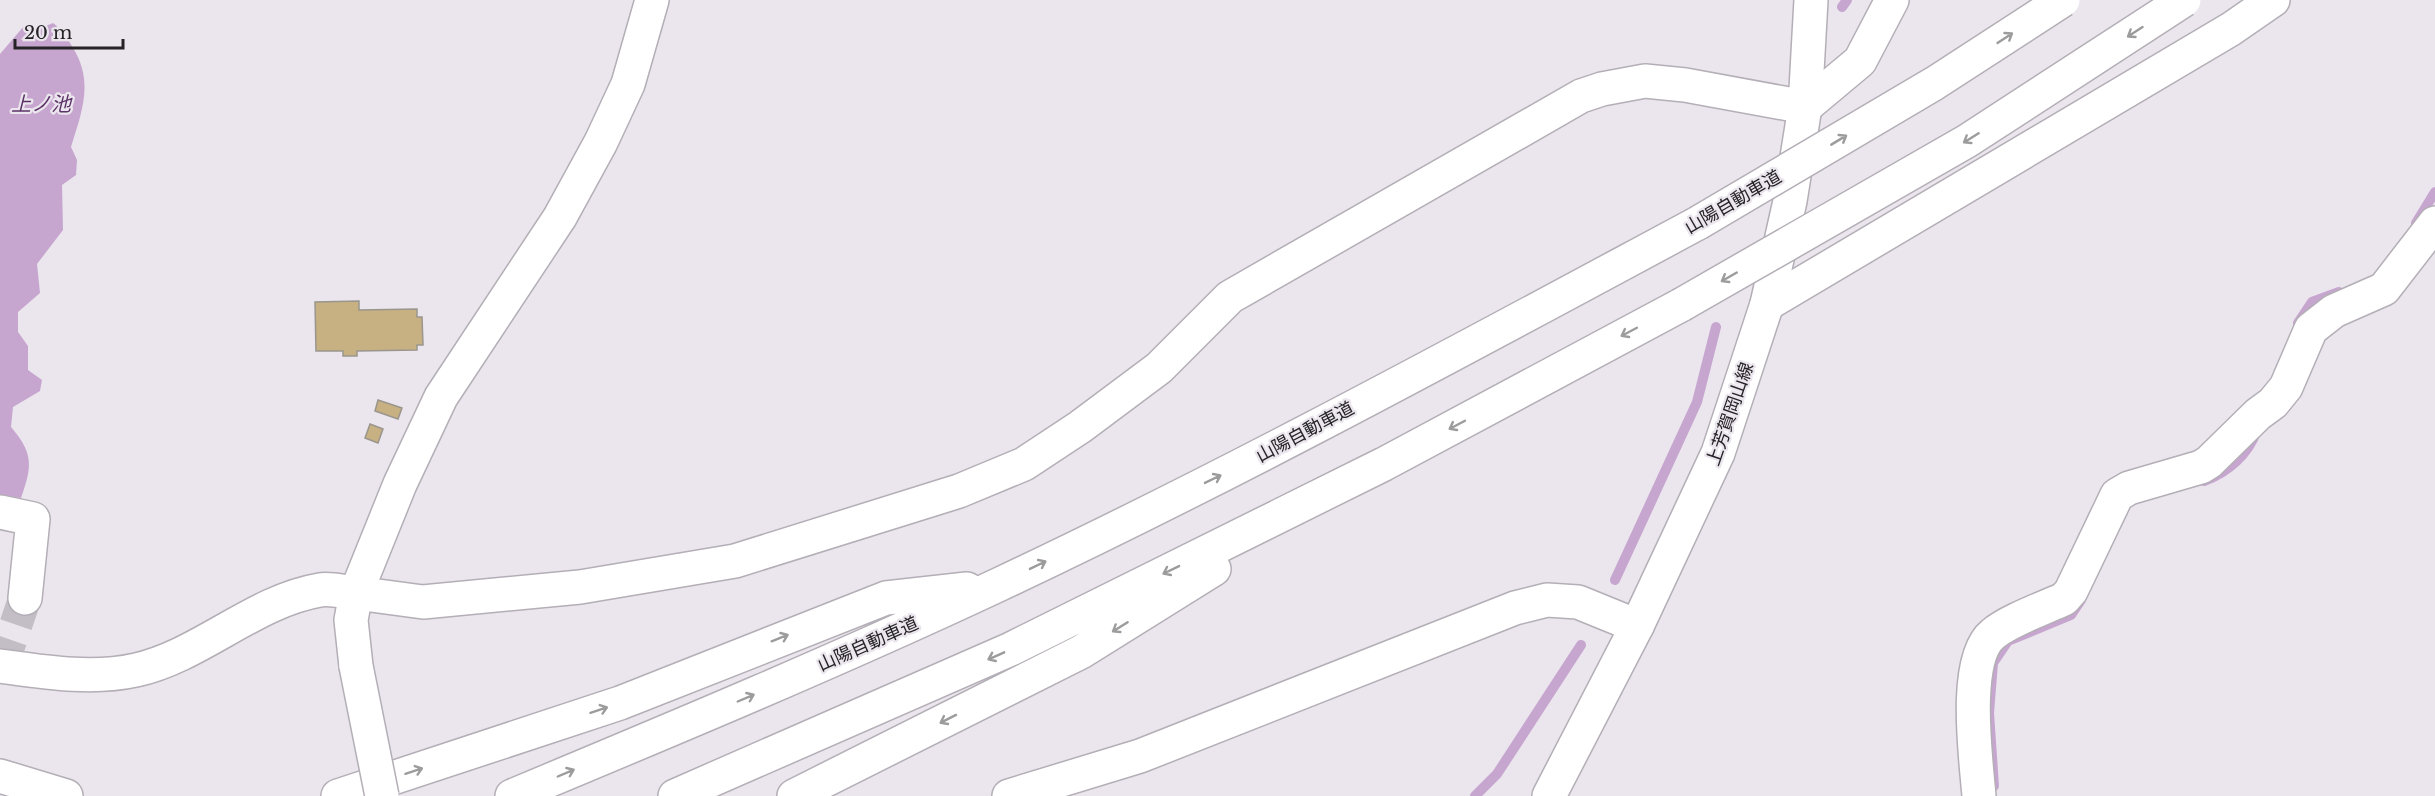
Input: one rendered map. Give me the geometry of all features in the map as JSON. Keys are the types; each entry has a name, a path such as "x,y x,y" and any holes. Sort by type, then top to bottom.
{"main road":[{"path":"382,796 356,666 351,620 356,593 400,484 441,398 560,217 602,142 628,84 652,0"},
{"name":"上芳賀岡山線","path":"1549,796 1637,626 1718,453 1767,304 1790,201 1805,106 1811,0"},
{"path":"0,666 86,675 136,670 185,654 225,628 278,604 321,589 423,602 580,587 735,561 959,491 1024,464 1080,427 1159,368 1230,297 1581,96 1602,89 1645,81 1685,85 1805,106 1860,60 1892,0"},
{"name":"山陽自動車道","path":"512,796 750,697 998,585 1261,456 1698,223 1935,83 2063,0"},
{"path":"675,796 1011,649 1384,464 1681,305 1967,141 2184,0"},
{"path":"1767,304 2221,36 2273,0"},
{"path":"1980,796 1975,735 1975,678 1982,647 1993,633 2064,599 2071,591 2117,495 2129,488 2201,467 2286,387 2311,329 2334,311 2384,289 2435,223"},
{"path":"794,796 1081,652 1384,464"},
{"path":"0,512 33,519 25,598"},
{"path":"338,796 620,703 886,598 998,585"},
{"path":"1009,796 1140,756 1515,608 1547,600 1578,602 1637,626"},
{"path":"0,776 66,796"}],"water":[{"name":"上ノ池","path":"53,23 65,34 79,61 83,73 84,97 71,147 77,160 76,175 62,185 63,230 37,264 40,293 18,312 18,332 28,346 28,370 42,380 40,391 13,407 11,427 24,445 29,461 21,498 0,496 0,54 24,26 38,29"}],"building":[{"path":"359,301 359,310 417,309 417,317 422,317 423,345 417,345 417,350 357,351 357,356 343,356 343,351 316,351 315,302"},
{"path":"378,400 402,408 398,419 375,411"},
{"path":"370,424 383,429 378,443 365,438"}],"waterway":[{"path":"1842,7 1847,0"},
{"path":"2416,223 2435,192"},
{"path":"2298,323 2312,302 2339,292"},
{"path":"1615,580 1697,402 1716,327"},
{"path":"2204,481 2221,473 2236,462 2243,455 2257,430"},
{"path":"1994,786 1989,713 1993,663 2008,641 2071,615 2081,600"},
{"path":"1475,796 1497,774 1581,645"}],"tunnel":[{"path":"0,671 25,598"}]}
